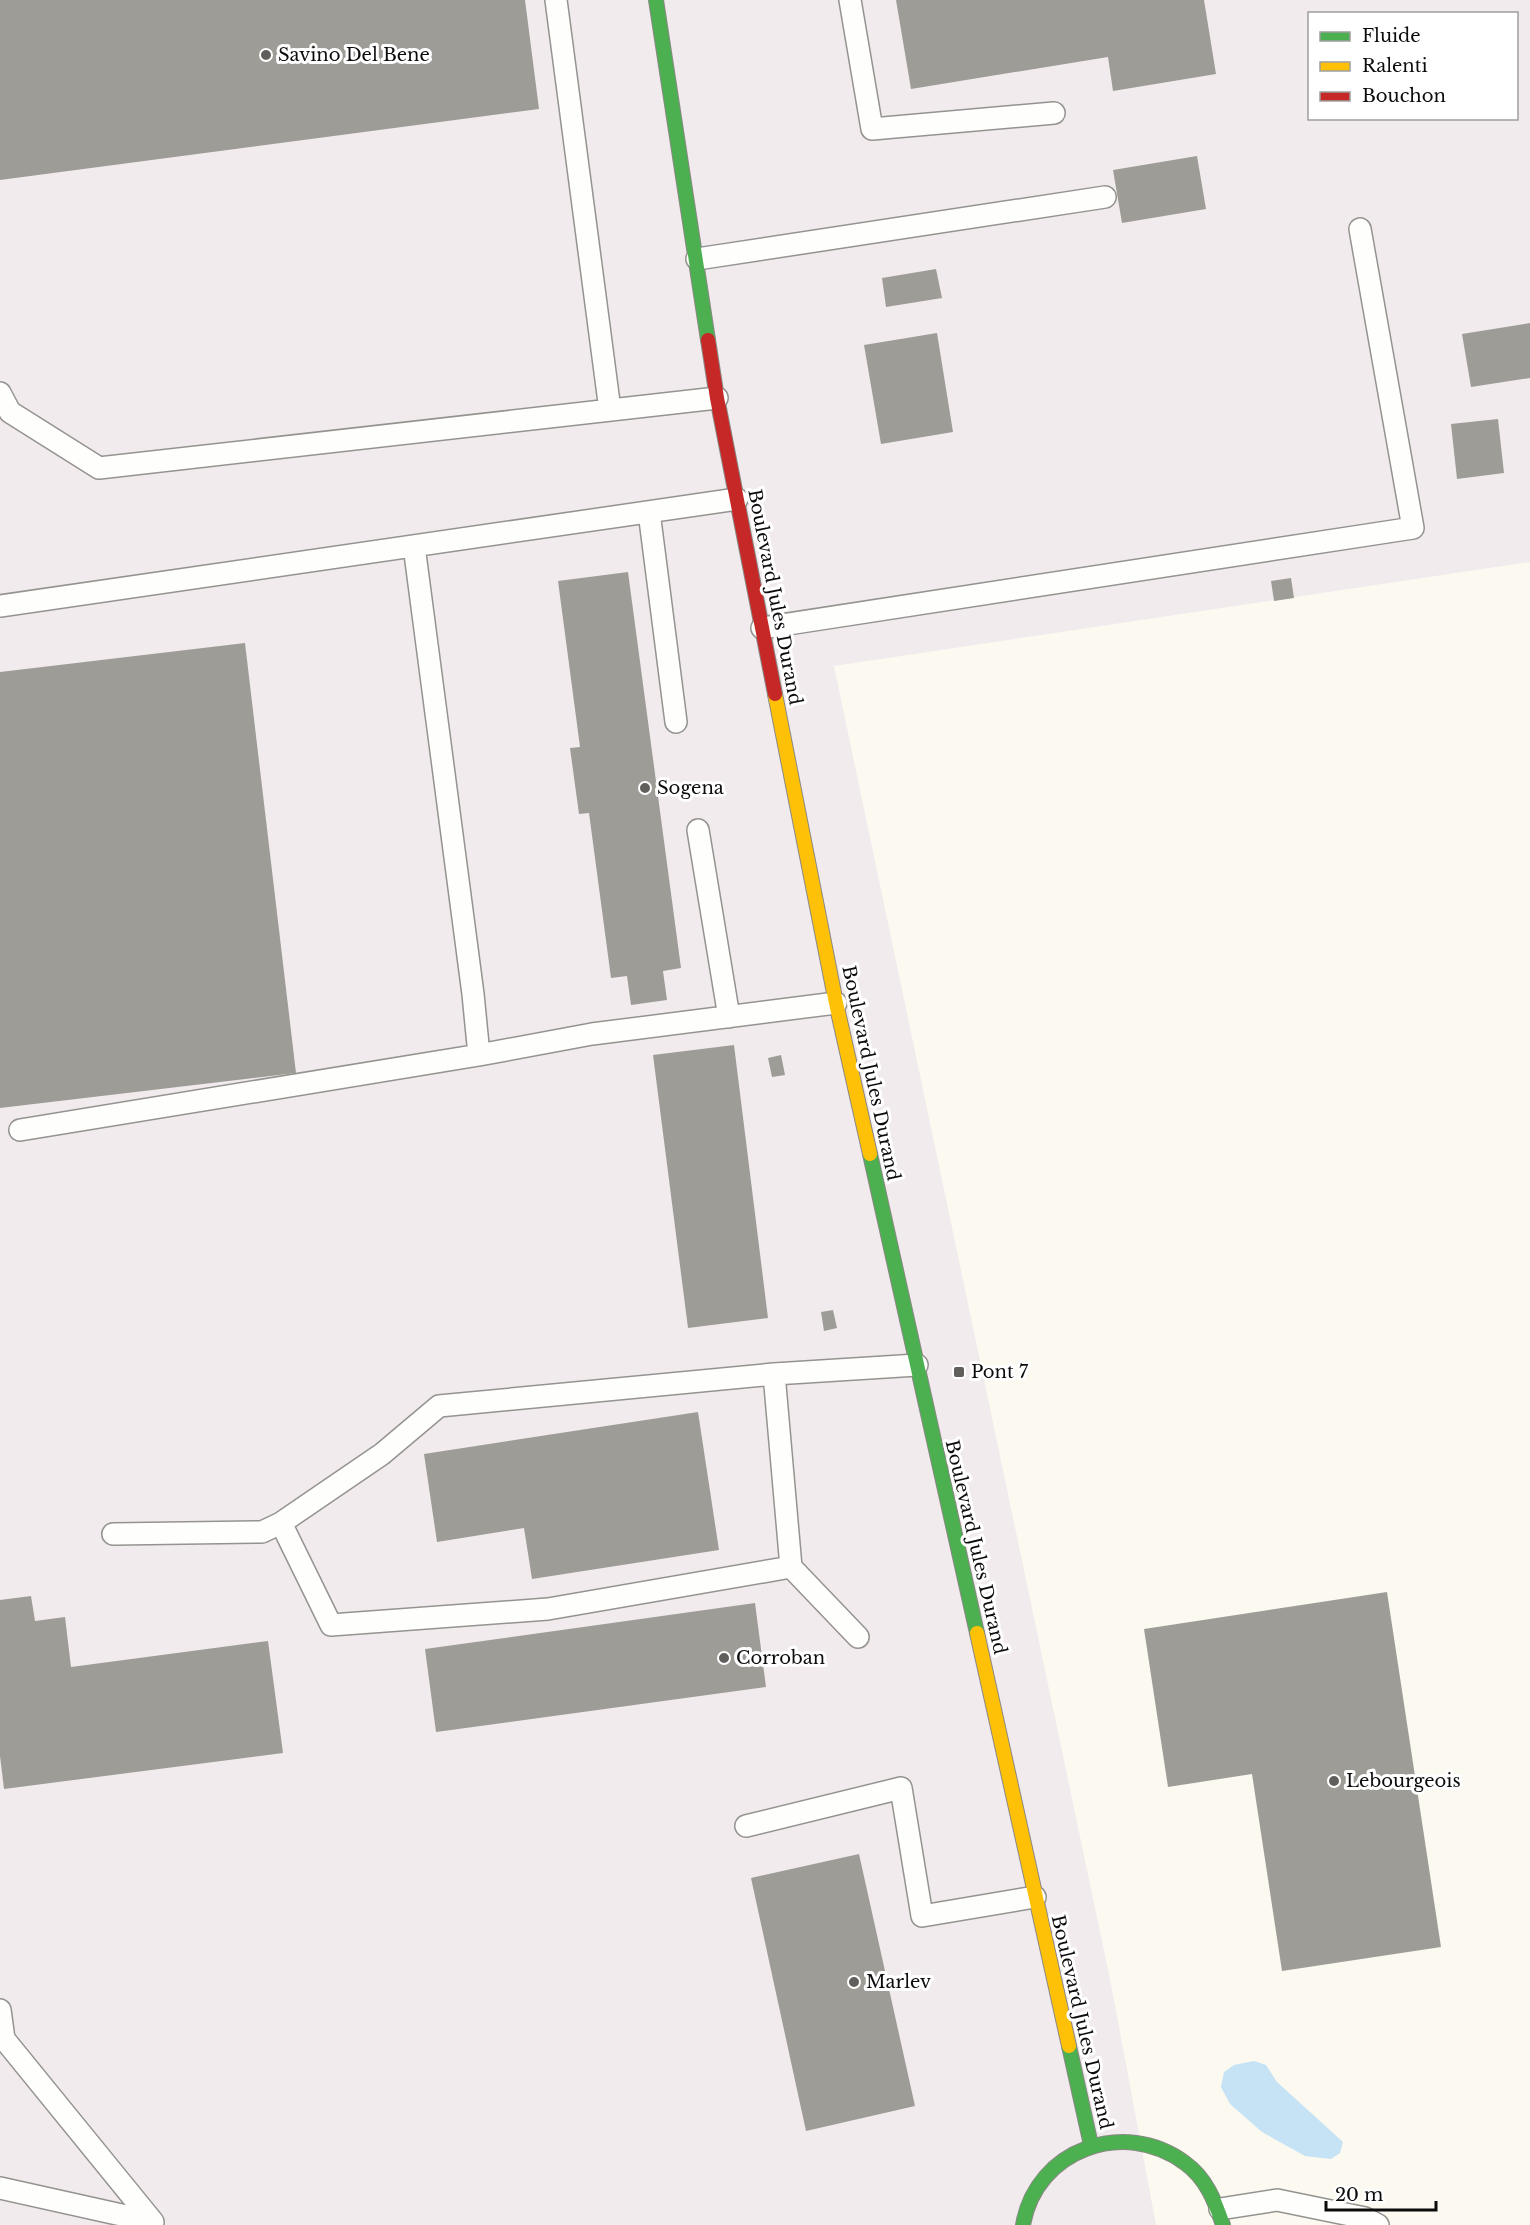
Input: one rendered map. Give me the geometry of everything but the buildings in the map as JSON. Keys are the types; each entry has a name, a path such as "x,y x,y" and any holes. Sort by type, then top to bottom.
{"main road":[{"name":"Boulevard Jules Durand","path":"656,0 717,398 836,1003 1091,2145"},
{"path":"1023,2225 1027,2206 1054,2166 1091,2145 1122,2140 1154,2145 1182,2159 1205,2181 1222,2217"}],"lane":[{"path":"556,0 610,410"},
{"path":"850,0 872,129 1054,113"},
{"path":"697,259 1105,197"},
{"path":"762,628 1413,528 1360,229"},
{"path":"0,393 10,412 99,468 717,398"},
{"path":"0,606 737,499"},
{"path":"649,512 676,722"},
{"path":"414,546 479,1055"},
{"path":"698,830 729,1017"},
{"path":"20,1130 479,1055 592,1034 836,1003"},
{"path":"113,1534 262,1532 281,1522 382,1454 439,1406 774,1374 917,1365"},
{"path":"774,1374 792,1567 858,1637"},
{"path":"281,1522 331,1625 548,1609 792,1567"},
{"path":"746,1826 901,1788 922,1916 1035,1897"},
{"path":"0,2010 4,2039 153,2222 0,2188"},
{"path":"1222,2217 1276,2200 1365,2218 1378,2225"}],"shaded area":[{"path":"0,0 1530,0 1530,562 834,666 1111,1984 1156,2225 0,2225"}],"water":[{"path":"1254,2061 1266,2065 1277,2082 1343,2142 1340,2153 1331,2159 1305,2156 1262,2132 1230,2104 1221,2087 1224,2072 1234,2065"}],"traffic: fast":[{"path":"656,0 708,340"},
{"path":"870,1154 977,1633"},
{"path":"1069,2046 1091,2145"},
{"path":"1023,2225 1031,2199 1045,2177 1064,2160 1086,2149 1111,2143 1136,2143 1161,2150 1185,2163 1204,2183 1223,2225"}],"traffic: slow":[{"path":"775,694 836,1003 870,1154"},
{"path":"977,1633 1069,2046"}],"traffic: jam":[{"path":"708,340 717,398 775,694"}],"place":[{"name":"Savino Del Bene","path":"266,55"},
{"name":"Sogena","path":"645,788"},
{"name":"Pont 7","path":"959,1372"},
{"name":"Corroban","path":"724,1658"},
{"name":"Lebourgeois","path":"1334,1781"},
{"name":"Marlev","path":"854,1982"}]}
